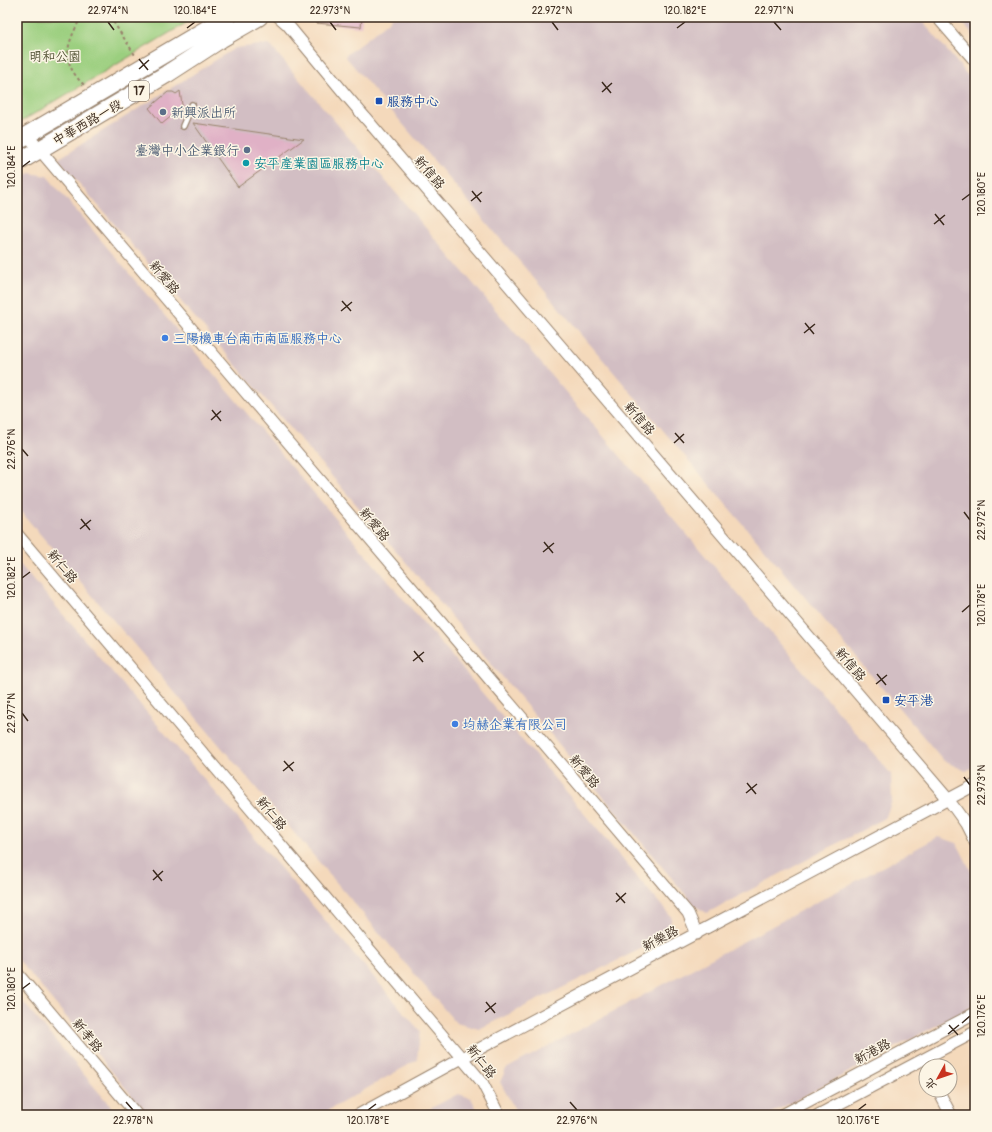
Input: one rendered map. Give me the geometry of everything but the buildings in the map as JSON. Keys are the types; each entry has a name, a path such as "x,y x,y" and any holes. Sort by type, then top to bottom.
{"main road":[{"name":"中華西路一段","path":"22,134 227,17"},
{"name":"中華西路一段","path":"17,163 168,74 259,17"}],"street":[{"name":"新信路","path":"279,17 287,24 345,94 948,799 966,824 975,842"},
{"path":"937,17 975,61"},
{"name":"新愛路","path":"22,134 39,150 688,913 697,934"},
{"name":"新仁路","path":"17,534 482,1082 499,1115"},
{"name":"新樂路","path":"358,1115 462,1058 975,785"},
{"name":"新孝路","path":"17,973 137,1115"},
{"name":"新港路","path":"782,1115 975,1013"},
{"path":"932,1058 975,1032"},
{"path":"915,1044 922,1058"},
{"path":"818,1115 918,1066"},
{"path":"942,1098 951,1115"}],"lane":[{"path":"183,126 192,105"}],"path":[{"path":"81,17 72,34 67,55 73,72 86,86"},
{"path":"110,17 137,58"},
{"path":"17,119 22,134"}],"shaded area":[{"path":"391,17 919,17 975,84 975,766 966,771 944,761 345,56 392,19"},
{"path":"958,17 975,17 975,38"},
{"path":"269,44 891,774 892,801 885,818 707,913 695,906 399,554 58,159 235,48"},
{"path":"30,173 47,176 672,918 665,937 479,1029 456,1023 17,507 17,181"},
{"path":"17,561 420,1031 417,1060 320,1115 148,1115 17,958"},
{"path":"938,837 957,843 975,879 975,1005 768,1115 518,1115 500,1082 506,1069"},
{"path":"17,995 118,1115 17,1115"},
{"path":"458,1094 471,1098 480,1115 418,1115"}],"green space":[{"name":"明和公園","path":"17,17 196,17 17,124"}],"place":[{"name":"服務中心","path":"379,101"},
{"name":"新興派出所","path":"163,112"},
{"name":"臺灣中小企業銀行","path":"247,150"},
{"name":"安平產業園區服務中心","path":"246,163"},
{"name":"三陽機車台南市南區服務中心","path":"165,338"},
{"name":"安平港","path":"886,700"},
{"name":"均赫企業有限公司","path":"455,724"}]}
